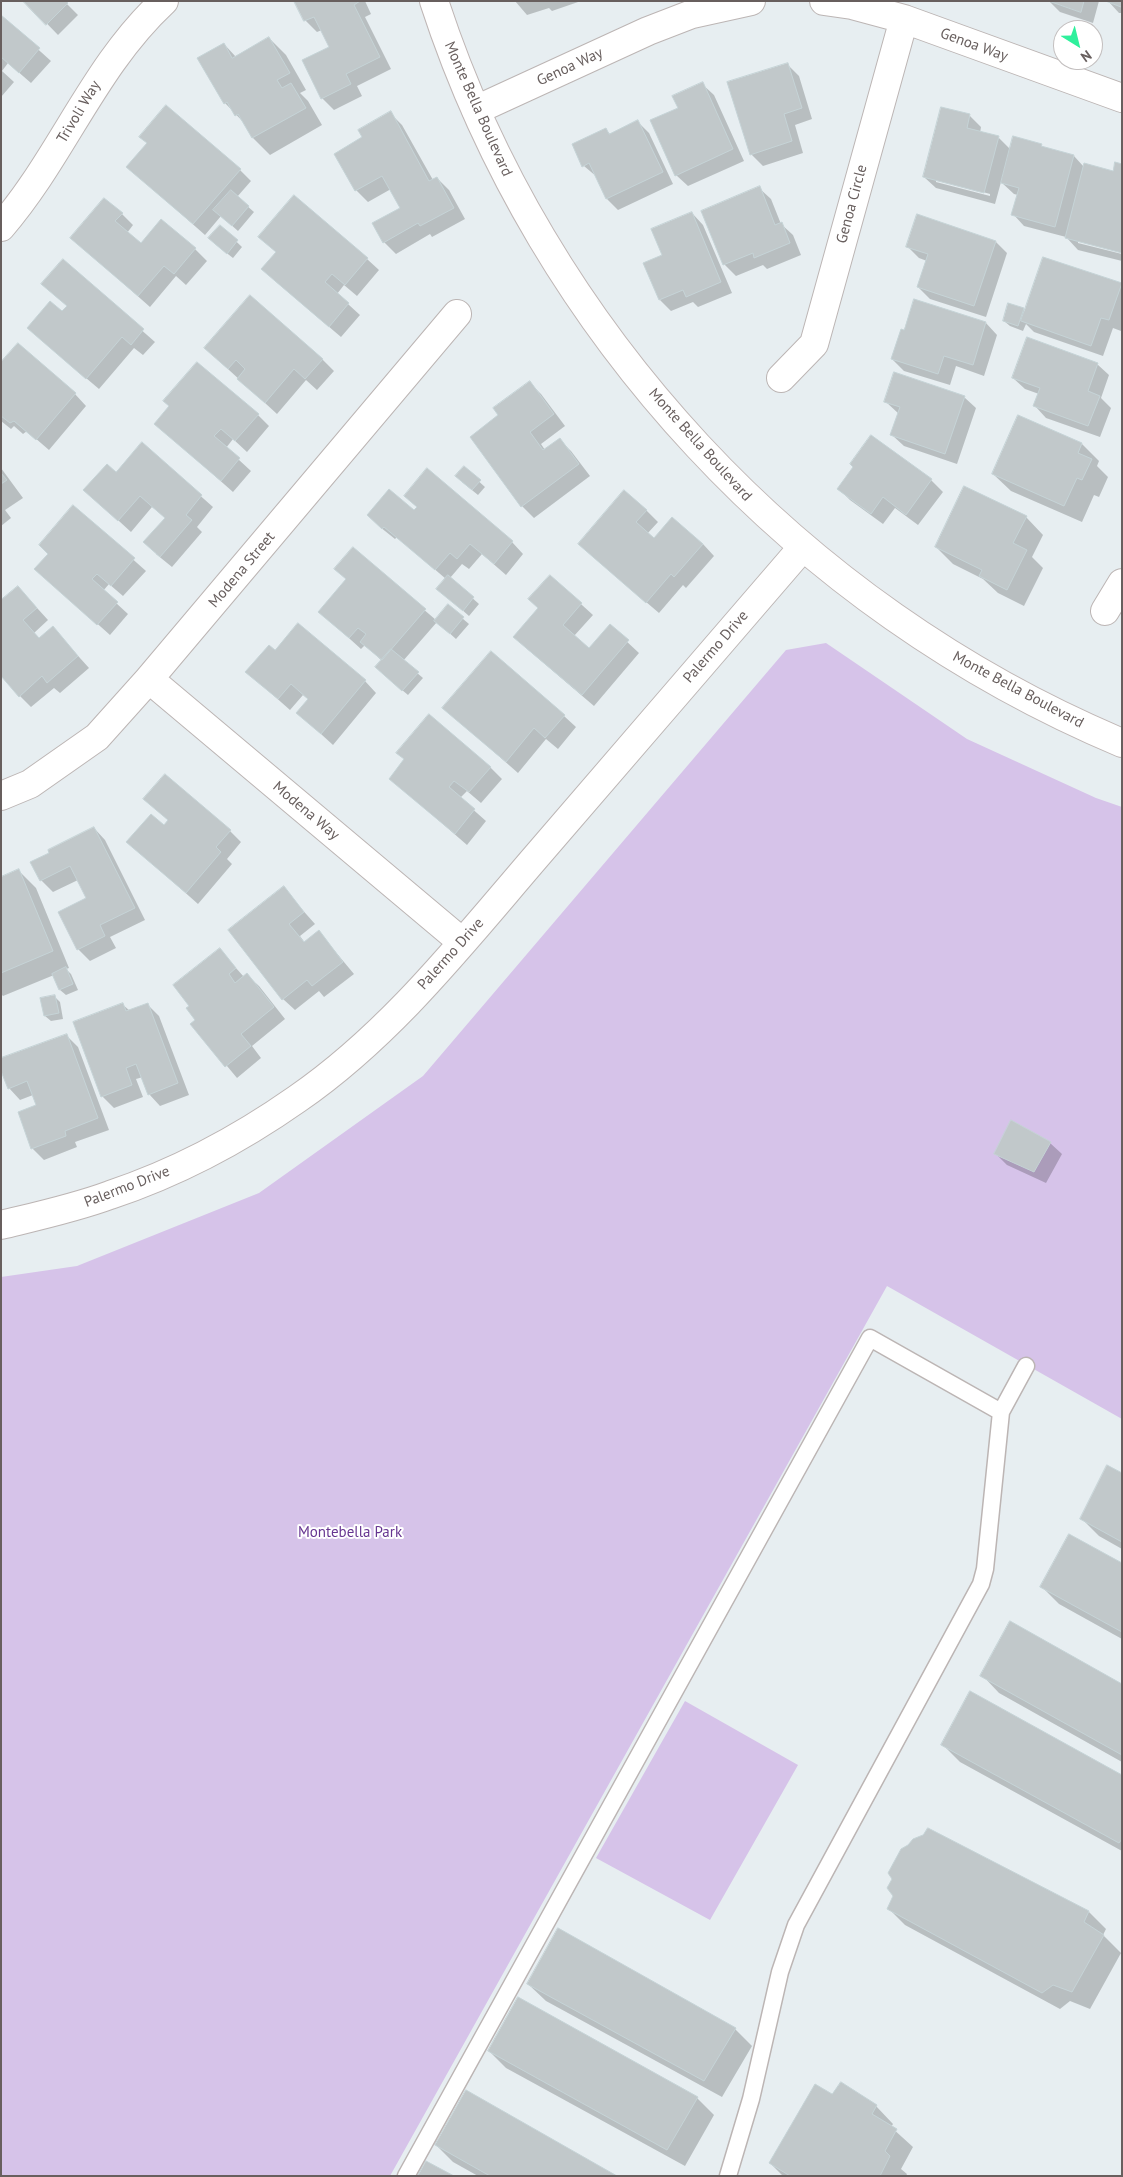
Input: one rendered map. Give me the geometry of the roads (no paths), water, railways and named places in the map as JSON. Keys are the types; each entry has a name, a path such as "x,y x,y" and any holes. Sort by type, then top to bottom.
{"street":[{"name":"Trivoli Way","path":"1,227 49,162 111,59 143,21 164,1"},
{"name":"Monte Bella Boulevard","path":"434,1 476,110 503,170 530,220 565,276 608,336 686,434 733,484 802,548 867,598 961,662 1061,716 1122,743"},
{"name":"Genoa Way","path":"476,110 648,31 692,14 750,1"},
{"name":"Genoa Way","path":"824,1 852,5 904,19 1122,98"},
{"name":"Genoa Circle","path":"781,378 814,344 904,19"},
{"name":"Modena Street","path":"1,796 30,784 97,736 149,679 457,314"},
{"name":"Palermo Drive","path":"1,1225 59,1211 112,1195 179,1167 255,1126 334,1072 390,1022 462,942 802,548"},
{"path":"1105,611 1122,583"},
{"name":"Modena Way","path":"149,679 462,942"}],"lane":[{"path":"406,2176 870,1338 1001,1412"},
{"path":"728,2176 751,2099 780,1972 796,1925 981,1584 985,1569 1001,1412 1026,1366"}],"park label":[{"name":"Montebella Park","path":"350,1533"}]}
